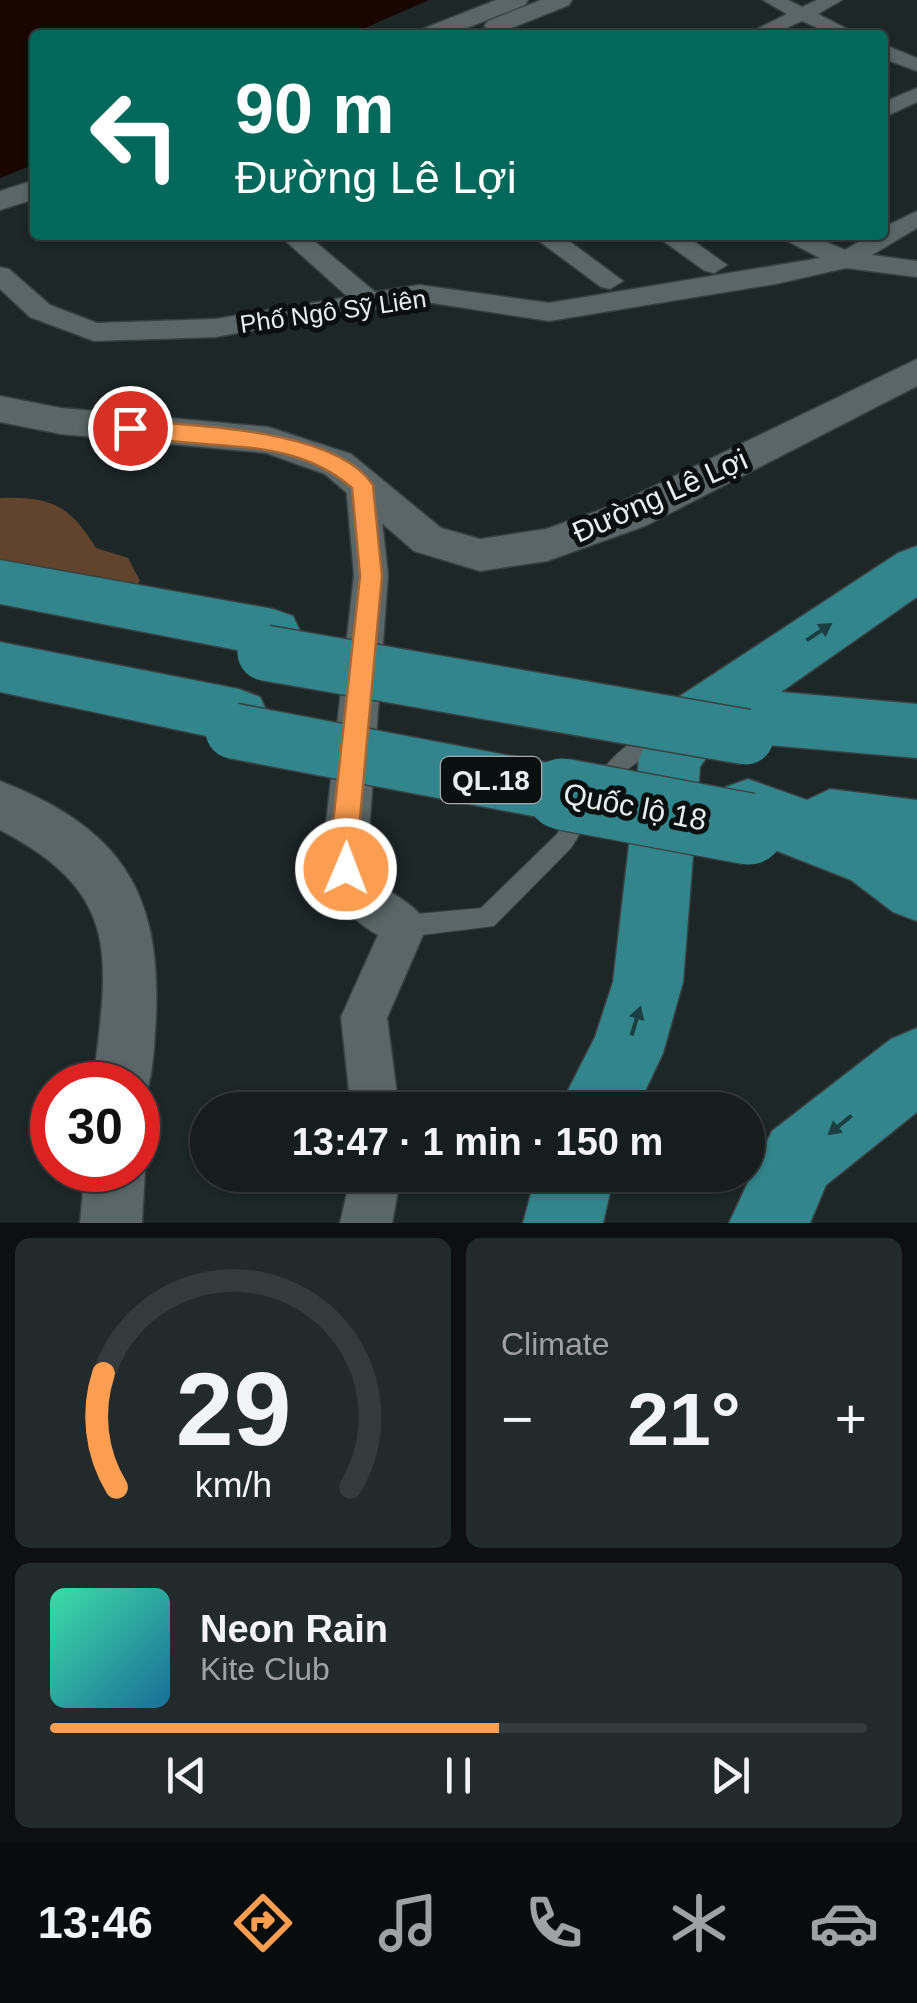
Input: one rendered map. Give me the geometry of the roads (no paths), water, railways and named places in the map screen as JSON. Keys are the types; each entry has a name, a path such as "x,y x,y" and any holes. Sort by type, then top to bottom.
{"main road":[{"path":"605,1092 626,1053 648,982 670,759 729,725 738,687 917,568"},
{"path":"0,582 729,725 917,758"},
{"path":"0,603 438,685 729,725 917,731"},
{"name":"Quốc lộ 18","path":"0,667 748,819 906,859"},
{"name":"Quốc lộ 18","path":"0,684 748,819"},
{"path":"769,1223 799,1158 917,1065"},
{"path":"563,1223 571,1192"}],"street":[{"path":"446,30 517,0"},
{"path":"485,30 560,0"},
{"path":"772,0 839,30"},
{"path":"766,30 833,0"},
{"path":"888,53 917,65"},
{"path":"888,109 917,94"},
{"path":"0,202 30,191"},
{"path":"0,218 30,208"},
{"path":"888,235 917,218"},
{"path":"303,240 369,301"},
{"path":"551,240 610,281"},
{"path":"676,240 714,264"},
{"path":"800,240 846,260 880,240"},
{"name":"Phố Ngô Sỹ Liên","path":"0,275 40,311 94,332 215,328 419,293 549,312 775,276 846,260 917,269"},
{"name":"Đường Lê Lợi","path":"0,410 60,421 268,440 338,464 428,540 480,554 547,545 631,515 917,371"},
{"path":"362,485 371,576 345,841 346,869 355,893 376,911 406,926 364,1017 373,1092"},
{"path":"0,804 54,828 90,859 122,911 132,970 124,1062"},
{"path":"111,1223 113,1192"},
{"path":"366,1223 372,1192"}],"lane":[{"path":"406,926 486,918 564,841 618,764 650,740 729,725"}]}
